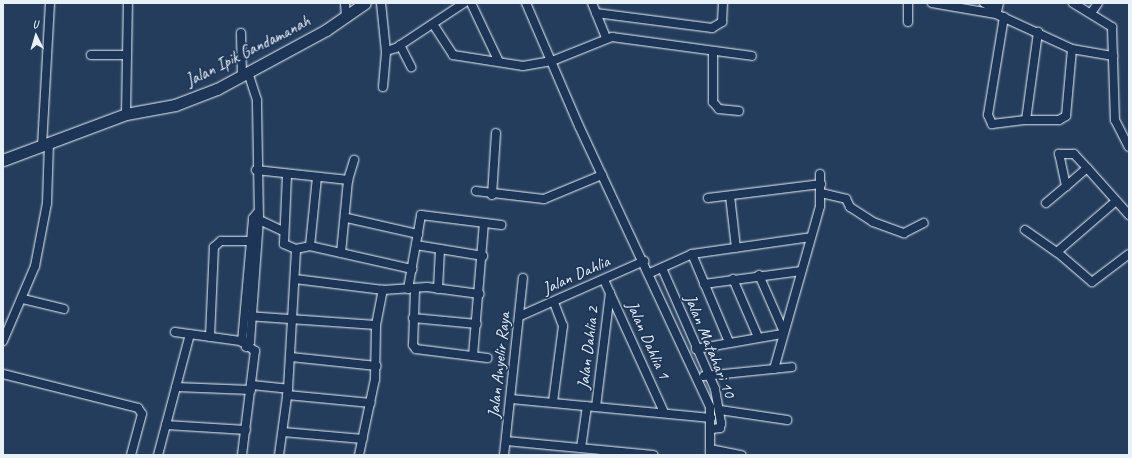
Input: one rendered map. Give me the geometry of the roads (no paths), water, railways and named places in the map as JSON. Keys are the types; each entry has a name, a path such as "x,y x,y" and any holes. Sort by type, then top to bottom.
{"street":[{"path":"3,340 23,299 43,228 50,3"},
{"path":"126,114 128,3"},
{"path":"344,3 346,18"},
{"name":"Jalan Ipik Gandamanah","path":"3,160 126,114 193,99 245,74 346,18 365,3"},
{"path":"381,3 386,51 383,87"},
{"path":"386,51 400,45 464,3"},
{"path":"471,3 499,62"},
{"path":"526,3 602,175 650,273 696,377 711,418 712,429 710,452 741,455"},
{"path":"592,3 606,38"},
{"path":"596,13 712,28 722,22 723,3"},
{"path":"908,3 908,22"},
{"path":"932,3 999,11"},
{"path":"984,3 1072,49 1113,56"},
{"path":"1073,3 1112,27 1115,120 1129,147"},
{"path":"1091,13 1098,3"},
{"path":"999,11 989,119 992,124 1003,125 1026,120 1059,120 1066,116 1072,49"},
{"path":"433,24 450,53 523,66 552,61 606,38 752,56"},
{"path":"1026,120 1038,32"},
{"path":"241,34 245,74 257,100 256,216 246,344"},
{"path":"400,45 411,67"},
{"path":"713,52 713,102 719,109 738,111"},
{"path":"91,55 126,54"},
{"path":"492,195 496,133"},
{"path":"1066,186 1059,154 1074,154 1129,215"},
{"path":"341,253 346,218 348,180 354,160"},
{"path":"1046,203 1087,168"},
{"path":"256,170 287,175 348,180"},
{"path":"774,369 822,193 820,174"},
{"path":"287,175 282,242 296,249 310,246 412,269"},
{"path":"476,191 492,195 544,199 602,175"},
{"path":"310,246 316,177"},
{"path":"708,198 821,184"},
{"path":"822,193 846,199 850,207 873,222 904,233 924,223"},
{"path":"730,196 736,248"},
{"path":"1057,252 1116,201"},
{"path":"487,358 416,349 413,318 412,269 418,234 424,214 501,225"},
{"path":"256,216 283,231"},
{"path":"253,267 251,241 256,216"},
{"path":"346,218 418,234"},
{"path":"473,356 480,294 484,223"},
{"path":"1025,230 1057,252 1092,282 1129,254"},
{"path":"650,273 692,254 811,237"},
{"path":"210,337 214,247 221,241 251,241"},
{"path":"416,245 483,256"},
{"path":"280,455 291,356 296,249"},
{"path":"438,289 440,249"},
{"path":"692,254 729,342"},
{"name":"Jalan Dahlia","path":"520,316 644,261"},
{"name":"Jalan Matahari 10","path":"662,268 708,375 720,410 721,426 712,429"},
{"path":"704,284 759,275 801,271"},
{"path":"759,275 783,332"},
{"name":"Jalan Anyelir Raya","path":"504,455 523,278"},
{"path":"295,279 383,290 438,289 480,294"},
{"path":"733,279 758,338"},
{"name":"Jalan Dahlia 1","path":"604,280 664,412"},
{"path":"359,455 364,439 377,366 376,325 383,290"},
{"name":"Jalan Dahlia 2","path":"596,407 610,293"},
{"path":"23,299 64,309"},
{"path":"553,402 563,326 554,302"},
{"path":"248,316 376,325"},
{"path":"413,318 477,324"},
{"path":"175,332 246,344 255,351 252,388 242,455"},
{"path":"696,349 783,332"},
{"path":"158,455 190,334"},
{"path":"291,356 377,366"},
{"path":"696,377 792,367"},
{"path":"3,374 138,408 142,414 131,455"},
{"path":"176,387 252,388 371,403"},
{"path":"511,399 664,412 711,418"},
{"path":"581,448 587,406"},
{"path":"720,410 787,420"},
{"path":"166,425 246,430"},
{"path":"283,432 364,439"},
{"path":"506,441 653,455"}]}
